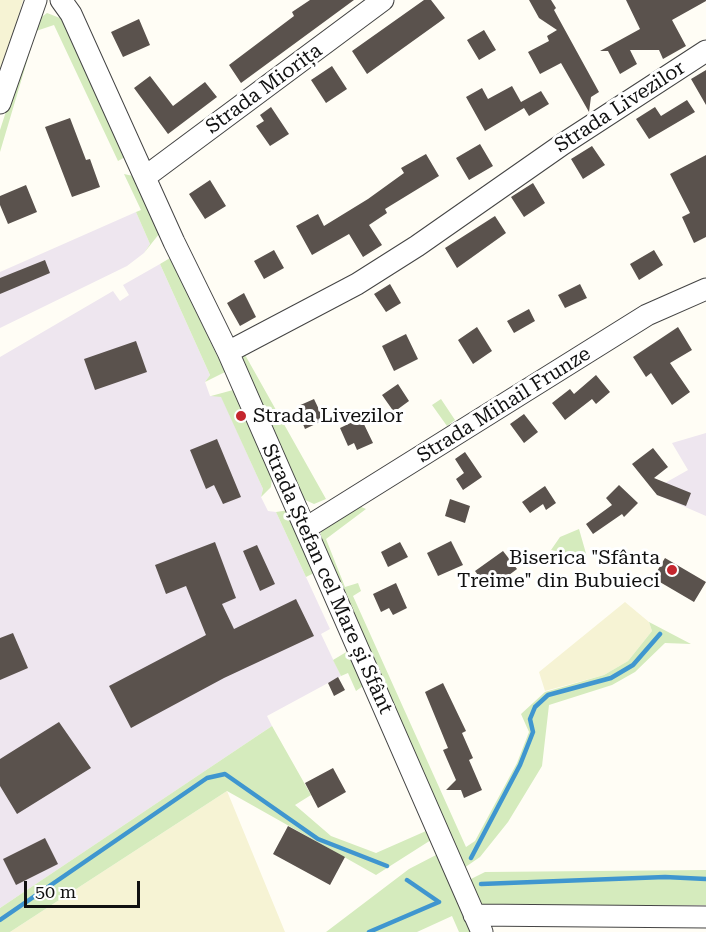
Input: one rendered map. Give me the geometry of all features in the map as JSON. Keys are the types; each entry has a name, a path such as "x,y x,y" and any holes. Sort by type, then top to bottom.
{"street":[{"path":"0,103 36,0"},
{"name":"Strada Ștefan cel Mare și Sfânt","path":"61,0 71,14 228,352 478,923"},
{"name":"Strada Miorița","path":"145,177 383,0"},
{"name":"Strada Livezilor","path":"228,352 357,284 417,246 563,144 706,51"},
{"name":"Strada Mihail Frunze","path":"306,528 647,315 706,289"},
{"path":"478,923 706,917"}],"shaded area":[{"path":"0,0 23,0 0,80"},
{"path":"136,212 150,244 144,253 127,266 0,328 0,272"},
{"path":"160,264 210,375 205,382 210,396 221,396 263,489 261,497 268,511 276,512 330,629 321,634 341,676 267,716 272,726 0,908 0,357 113,291 120,301 129,295 123,285"},
{"path":"706,433 706,516 660,496 665,483 688,470 672,443"},
{"path":"625,602 649,622 652,631 628,661 604,675 545,691 539,672"},
{"path":"227,791 285,932 10,932"}],"green space":[{"path":"47,13 65,20 125,157 118,161 54,25 36,31 0,152 0,130 35,22"},
{"path":"124,174 133,176 159,234 144,253 150,244 136,212 141,210"},
{"path":"170,258 225,372 205,382 210,375 160,264"},
{"path":"244,353 326,499 314,504 301,498 235,358"},
{"path":"233,390 272,477 271,487 261,497 263,489 221,397 211,396"},
{"path":"441,399 455,420 447,426 432,405"},
{"path":"359,506 366,509 326,539 345,587 358,583 361,591 353,596 466,847 475,841 517,763 529,732 521,714 545,692 604,675 628,661 652,631 649,622 691,644 665,643 635,672 612,685 549,705 542,766 508,822 480,857 464,868 319,538 323,527"},
{"path":"289,510 316,572 306,577 276,512"},
{"path":"579,529 587,557 551,550 560,537"},
{"path":"348,651 363,686 356,691 348,673 341,676 333,660"},
{"path":"272,726 311,795 295,805 331,836 376,853 426,831 431,840 376,875 227,791 10,932 0,932 0,908"},
{"path":"436,855 472,932 459,932 452,916 417,932 326,932 409,869"},
{"path":"706,870 706,905 480,905 469,880 485,872"}],"building":[{"path":"310,0 354,0 241,83 229,65 294,16 292,12"},
{"path":"424,0 431,0 445,18 367,74 352,51"},
{"path":"529,0 551,0 556,8 554,10 599,92 591,97 589,112 561,63 540,74 528,52 549,41 547,36 557,30 539,18"},
{"path":"626,0 706,1 672,20 686,46 663,59 659,50 630,50 637,64 620,74 608,51 600,51 640,29"},
{"path":"139,19 150,45 123,57 111,32"},
{"path":"484,30 496,50 479,60 467,40"},
{"path":"332,66 347,89 326,103 311,80"},
{"path":"706,70 706,105 691,79"},
{"path":"150,76 173,106 205,82 217,97 168,134 134,88"},
{"path":"512,86 521,102 541,91 549,104 529,116 524,108 485,131 466,97 482,88 488,99"},
{"path":"687,100 695,112 649,139 636,119 655,107 661,116"},
{"path":"271,107 289,134 270,146 256,126 264,121 260,115"},
{"path":"70,118 86,160 90,159 100,187 72,197 45,127"},
{"path":"480,144 493,166 469,180 456,158"},
{"path":"592,146 605,165 583,179 571,159"},
{"path":"426,154 439,176 385,209 387,213 369,225 382,245 363,257 349,234 312,255 296,226 318,214 324,226 368,199 404,173 401,168"},
{"path":"706,155 706,237 694,243 682,217 690,213 670,174"},
{"path":"210,180 226,206 205,219 189,194"},
{"path":"533,183 545,203 524,217 511,197"},
{"path":"26,185 37,212 8,224 0,205 0,196"},
{"path":"495,216 506,233 457,268 445,248"},
{"path":"274,250 284,268 264,279 254,261"},
{"path":"654,250 663,265 639,280 630,264"},
{"path":"45,260 50,273 0,294 0,278"},
{"path":"390,284 401,303 386,312 374,294"},
{"path":"580,284 587,298 565,308 558,295"},
{"path":"244,293 256,317 240,326 227,303"},
{"path":"529,309 535,321 514,333 507,321"},
{"path":"477,327 492,351 473,364 458,340"},
{"path":"678,327 692,350 670,363 690,392 672,405 651,373 646,377 633,357"},
{"path":"406,334 418,359 394,371 382,346"},
{"path":"136,341 147,372 95,390 84,359"},
{"path":"596,375 610,392 596,404 592,399 565,420 552,403 570,389 574,394"},
{"path":"398,384 409,401 394,412 382,395"},
{"path":"314,399 324,420 305,429 296,407"},
{"path":"524,414 538,432 524,443 510,424"},
{"path":"361,418 373,443 357,450 354,443 348,446 340,428"},
{"path":"217,439 241,497 223,504 214,485 206,489 190,450"},
{"path":"653,448 668,467 654,478 691,493 686,506 657,495 632,464"},
{"path":"465,452 482,477 463,490 456,479 464,473 455,459"},
{"path":"619,485 638,503 624,517 622,514 593,534 586,524 612,505 606,498"},
{"path":"545,486 556,503 546,510 543,504 530,513 522,502"},
{"path":"450,499 470,506 465,523 445,516"},
{"path":"451,541 463,565 438,576 427,553"},
{"path":"215,542 236,598 222,604 234,629 296,599 314,636 224,678 131,728 109,686 206,635 186,586 166,594 155,565"},
{"path":"400,542 408,557 388,567 381,552"},
{"path":"257,545 275,584 260,591 243,551"},
{"path":"503,551 517,569 489,590 475,571"},
{"name":"Biserica \"Sfânta Treime\" din Bubuieci","path":"665,558 706,582 694,602 653,578"},
{"path":"396,583 407,608 393,615 389,608 381,612 373,594"},
{"path":"13,633 28,668 0,680 0,638"},
{"path":"338,677 345,690 334,696 328,683"},
{"path":"443,683 466,731 462,733 473,758 469,760 482,790 464,798 461,790 446,790 456,780 443,750 448,748 425,692"},
{"path":"59,722 91,768 17,814 0,786 0,759"},
{"path":"333,768 346,792 318,808 305,783"},
{"path":"288,826 345,857 330,885 273,854"},
{"path":"45,838 58,864 16,885 3,859"}],"waterway":[{"path":"471,858 520,765 533,732 530,719 535,707 548,695 611,678 633,665 660,634"},
{"path":"0,920 207,778 225,774 318,839 387,866"},
{"path":"481,884 665,877 706,879"},
{"path":"407,880 439,902"},
{"path":"369,932 439,902"}],"place":[{"name":"Strada Livezilor","path":"241,416"},
{"name":"Biserica \"Sfânta Treime\" din Bubuieci","path":"672,570"}]}
